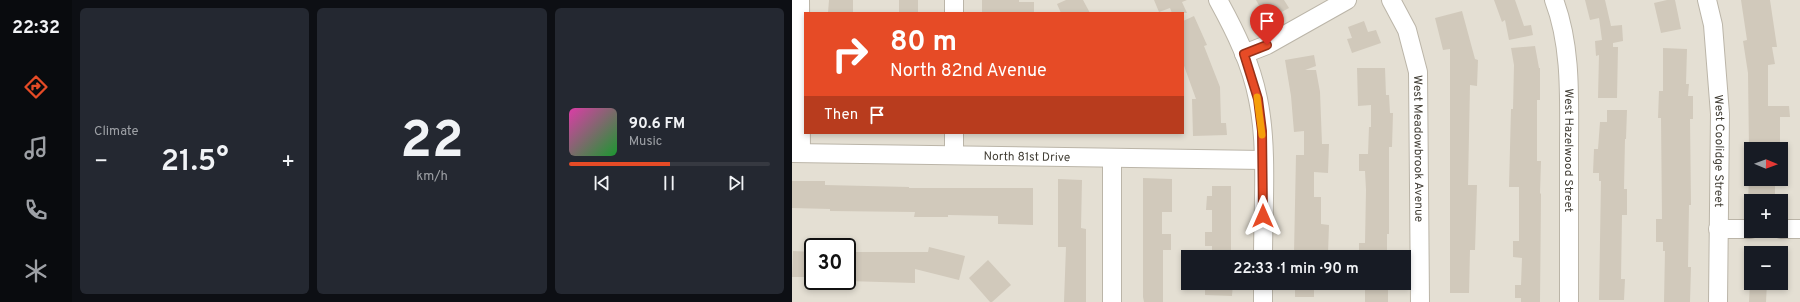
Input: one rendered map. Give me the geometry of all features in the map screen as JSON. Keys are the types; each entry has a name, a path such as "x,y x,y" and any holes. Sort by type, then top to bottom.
{"street":[{"path":"796,153 800,0"},
{"path":"954,0 954,12"},
{"path":"1218,0 1236,33 1258,99 1262,131 1263,160 1263,250"},
{"path":"1244,54 1267,45 1347,0"},
{"name":"West Meadowbrook Avenue","path":"1391,0 1407,30 1418,72 1420,302"},
{"name":"West Hazelwood Street","path":"1554,0 1559,13 1567,55 1569,98 1569,302"},
{"name":"West Coolidge Street","path":"1707,0 1712,25 1720,114 1718,302"},
{"path":"954,134 954,156"},
{"name":"North 81st Drive","path":"796,153 1263,160"},
{"path":"1112,158 1112,302"},
{"path":"1718,229 1744,229"},
{"path":"1788,229 1800,229"},
{"path":"1263,290 1263,302"}],"shaded area":[{"path":"792,0 1800,0 1800,302 792,302"}],"building":[{"path":"829,0 853,0 853,12 828,12"},
{"path":"899,0 918,0 918,12 899,12"},
{"path":"982,0 1019,0 1019,2 1034,2 1034,12 982,12"},
{"path":"1066,0 1083,0 1089,12 1061,12 1057,4"},
{"path":"1154,0 1187,0 1182,2 1187,13 1172,12 1170,8 1159,12"},
{"path":"1256,0 1284,0 1289,8 1267,20"},
{"path":"1494,0 1515,0 1524,26 1531,25 1533,35 1509,40 1505,20 1502,22"},
{"path":"1585,0 1605,0 1611,26 1622,25 1623,41 1613,43 1613,47 1618,47 1617,98 1598,98 1599,55 1596,56 1595,41 1602,40 1599,18 1590,20"},
{"path":"1675,0 1681,29 1661,33 1654,3"},
{"path":"1741,0 1770,0 1777,47 1772,47 1775,64 1768,65 1768,106 1789,106 1790,117 1780,117 1780,142 1749,142 1748,73 1743,41 1747,40"},
{"path":"1462,11 1475,59 1478,60 1477,86 1470,85 1468,185 1477,185 1475,250 1470,250 1469,293 1450,293 1450,49 1443,50 1435,18"},
{"path":"1194,16 1207,45 1204,46 1220,87 1221,123 1226,123 1227,135 1193,136 1192,99 1196,99 1184,66 1184,21"},
{"path":"1364,21 1368,32 1376,30 1381,43 1352,53 1347,39 1352,38 1348,27"},
{"path":"1535,46 1540,68 1540,100 1537,100 1537,161 1541,161 1540,302 1521,302 1521,298 1515,298 1515,285 1521,285 1522,258 1513,257 1513,241 1519,241 1519,187 1509,187 1514,65 1511,48"},
{"path":"1663,48 1687,49 1686,84 1689,84 1688,96 1693,96 1693,119 1690,119 1691,205 1689,205 1688,267 1691,267 1690,302 1664,302 1665,251 1663,251 1663,242 1656,242 1656,219 1662,219 1661,118 1658,118 1659,91 1663,91"},
{"path":"1314,55 1316,66 1305,70 1316,70 1320,92 1322,144 1329,144 1328,173 1314,172 1314,197 1321,197 1321,224 1329,225 1328,250 1294,250 1296,155 1304,155 1304,131 1294,132 1291,96 1285,60"},
{"path":"1357,68 1385,68 1386,95 1389,95 1390,113 1393,113 1392,147 1389,147 1389,234 1387,234 1387,250 1359,250 1359,243 1365,243 1366,190 1365,171 1359,171 1359,154 1368,154 1369,127 1371,127 1371,105 1358,106"},
{"path":"1607,110 1627,110 1624,189 1627,189 1627,215 1622,215 1621,279 1625,279 1624,300 1599,300 1601,181 1599,181 1599,173 1593,173 1594,149 1598,149 1600,122 1607,122"},
{"path":"1143,178 1172,179 1172,212 1162,212 1162,234 1171,234 1171,250 1163,250 1163,302 1144,302 1143,297"},
{"path":"1058,179 1082,180 1081,228 1086,229 1086,302 1064,302 1066,247 1058,247"},
{"path":"792,181 825,181 825,185 909,188 1033,188 1033,225 998,224 998,216 948,215 948,217 914,217 915,212 830,211 830,209 792,208"},
{"path":"1212,186 1231,186 1231,250 1212,250 1212,246 1205,246 1205,232 1212,232 1212,210 1206,210 1207,196 1212,196"},
{"path":"1749,186 1775,186 1775,194 1748,194"},
{"path":"929,247 965,256 959,280 915,269 915,283 856,281 856,252 928,252"},
{"path":"793,251 804,252 804,277 792,277"},
{"path":"988,260 1011,285 992,302 990,302 969,278"},
{"path":"1205,290 1232,290 1232,296 1205,295"},
{"path":"1295,290 1314,290 1314,297 1295,297"},
{"path":"1365,290 1388,290 1388,302 1365,302"},
{"path":"1750,290 1767,290 1766,302 1749,302"}],"slow traffic":[{"path":"1257,97 1262,135"}],"route":[{"path":"1263,216 1262,131 1258,99 1244,54 1267,45"}]}
